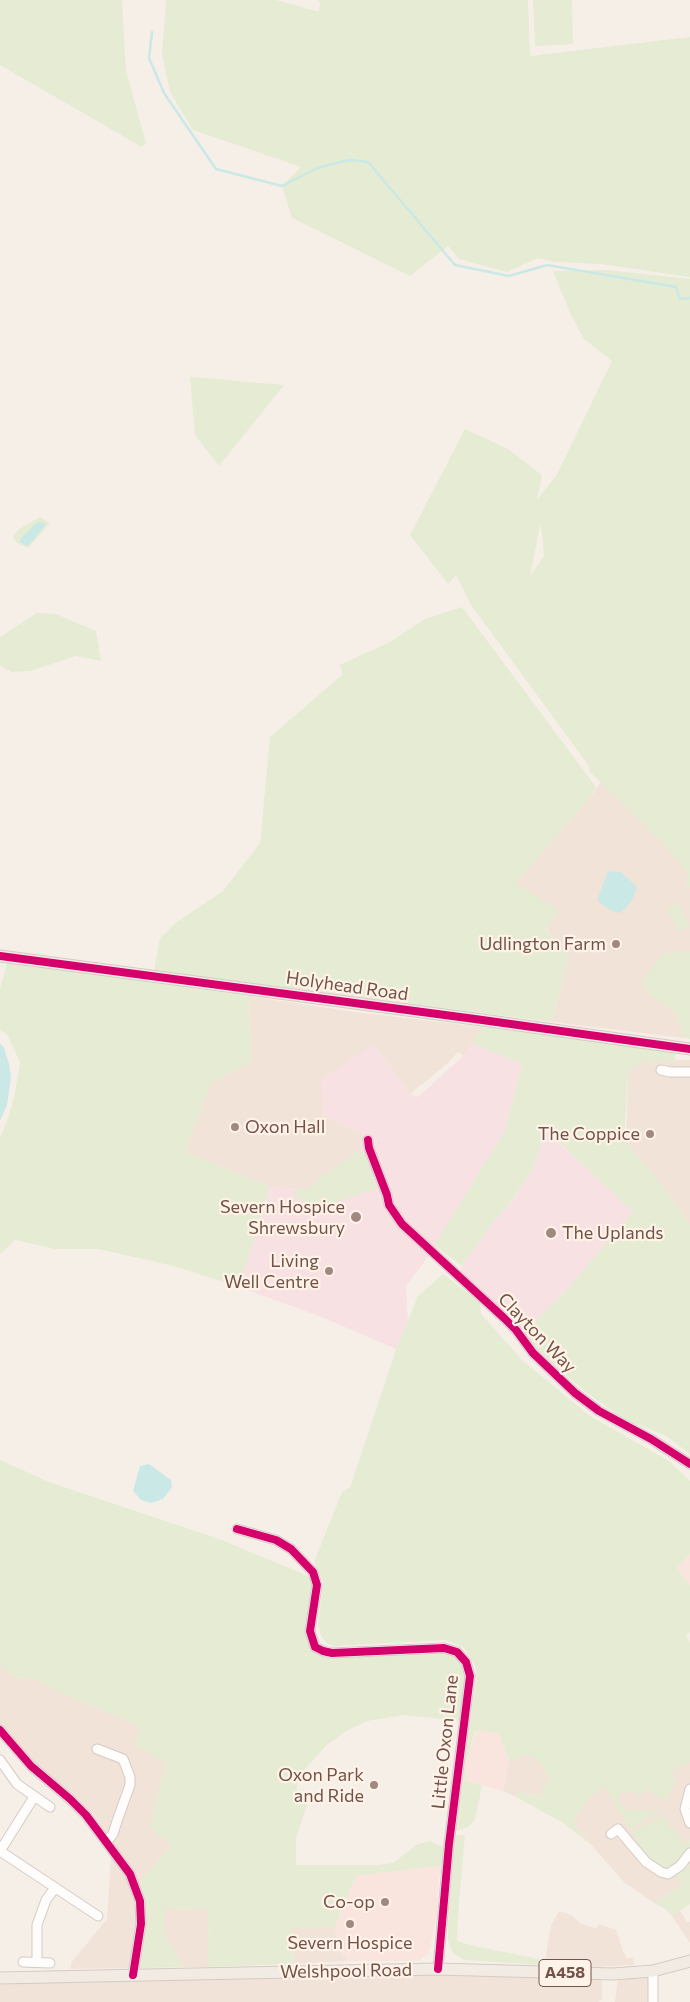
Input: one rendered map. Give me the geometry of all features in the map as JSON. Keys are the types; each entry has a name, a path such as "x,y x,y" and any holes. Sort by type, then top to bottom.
{"main road":[{"name":"Holyhead Road","path":"0,956 390,1007 690,1049"},
{"name":"Welshpool Road","path":"0,1978 438,1969 613,1974 653,1971 690,1961"}],"street":[{"path":"661,1070 690,1072"},
{"name":"Clayton Way","path":"368,1140 369,1148 389,1205 402,1224 504,1318 516,1330 533,1354 575,1393 599,1411 651,1439 690,1464"},
{"name":"Little Oxon Lane","path":"237,1529 276,1540 291,1549 313,1572 317,1585 310,1631 315,1647 323,1651 332,1652 444,1648 457,1652 466,1662 470,1676 449,1844 438,1969"},
{"path":"0,1730 31,1766 70,1798 86,1815 130,1874 140,1900 142,1924 133,1975"},
{"path":"97,1749 124,1760 130,1776 130,1785 115,1827 107,1841"},
{"path":"0,1760 17,1784 50,1807"},
{"path":"690,1789 685,1810 690,1823"},
{"path":"34,1797 0,1851 98,1916"},
{"path":"611,1834 618,1830 646,1862 661,1872 668,1874 680,1866 690,1853"},
{"path":"37,1962 37,1925 46,1900 55,1888"},
{"path":"23,1962 50,1963"},
{"path":"653,1971 653,2002"}],"shaded area":[{"path":"601,781 658,838 689,873 685,884 690,887 690,952 665,953 646,991 676,1013 684,1038 552,1022 569,955 553,939 515,883 590,798"},
{"path":"248,996 355,1012 482,1027 463,1056 458,1052 447,1064 410,1094 374,1044 322,1079 322,1114 363,1134 359,1150 306,1189 270,1187 185,1152 211,1083 251,1062"},
{"name":"Severn Hospice Shrewsbury","path":"471,1043 522,1064 505,1131 427,1258 406,1286 408,1320 396,1349 319,1316 239,1287 270,1187 306,1189 359,1150 363,1134 322,1114 321,1079 374,1044 410,1094 418,1097 463,1056"},
{"path":"690,1060 690,1225 670,1196 626,1142 628,1071 640,1062"},
{"name":"The Uplands","path":"545,1130 634,1212 569,1287 523,1334 460,1273 462,1266 491,1225 514,1199 533,1168"},
{"path":"690,1554 690,1586 675,1567"},
{"path":"0,1665 14,1677 36,1679 63,1694 141,1728 135,1744 166,1763 150,1827 171,1846 139,1883 147,1909 140,1968 71,1969 71,1963 107,1919 111,1857 119,1851 93,1814 77,1797 34,1765 0,1724"},
{"path":"690,1712 690,1879 654,1903 624,1882 577,1829 574,1822 588,1799"},
{"path":"476,1731 499,1733 509,1761 503,1791 465,1781 466,1764"},
{"path":"526,1755 536,1759 542,1765 550,1780 544,1797 517,1792 516,1797 503,1791 509,1761"},
{"path":"443,1865 439,1878 437,1915 429,1953 419,1961 349,1961 338,1949 335,1926 356,1876"},
{"path":"208,1908 209,1967 184,1967 164,1934 164,1909"},
{"path":"680,1910 687,1922 690,1922 690,1943 672,1916"},
{"path":"559,1911 571,1915 580,1923 596,1929 599,1924 616,1930 623,1951 627,1958 633,1958 634,1965 590,1967 544,1965 551,1926"},
{"path":"335,1926 338,1949 349,1961 294,1964 292,1928"},
{"path":"446,1975 602,1978 602,2000 598,2002 0,2002 0,1984"},
{"path":"650,1978 649,2002 615,2002 618,1979"}],"green space":[{"path":"0,0 122,0 126,71 146,143 142,147 0,65"},
{"path":"166,0 276,0 319,12 320,3 318,0 528,0 530,56 690,37 690,277 601,264 555,262 538,258 507,272 459,259 448,246 410,276 292,218 282,186 301,167 193,130 170,92 162,55"},
{"path":"533,0 572,0 573,44 535,46"},
{"path":"606,270 690,279 690,887 685,885 688,873 658,838 589,771 589,766 471,605 456,575 448,584 410,535 465,429 508,449 542,475 537,500 557,474 612,361 584,339 570,313 553,271","holes":["540,525 541,525 544,556 530,576"]},
{"path":"190,377 284,385 219,466 195,435"},
{"path":"40,517 50,523 28,548 17,543 13,537 19,529"},
{"path":"462,607 596,787 590,798 515,883 559,910 546,930 569,955 552,1022 154,970 160,938 177,922 223,891 260,843 270,737 343,674 340,665 390,642 425,619"},
{"path":"37,613 56,614 96,631 101,661 76,656 30,671 11,672 0,665 0,637"},
{"path":"678,902 690,926 679,932 667,908"},
{"path":"690,952 690,1039 684,1038 676,1013 646,991 643,985 645,976 665,953"},
{"path":"7,963 248,996 251,1062 211,1083 185,1152 270,1187 239,1287 174,1266 98,1249 55,1249 15,1240 0,1254 0,1137 8,1119 15,1093 20,1062 7,1034 0,1030 0,990"},
{"path":"482,1027 655,1049 675,1054 675,1061 640,1062 628,1071 625,1125 626,1142 670,1196 690,1225 690,1454 666,1436 624,1419 587,1393 553,1364 523,1334 569,1287 633,1212 546,1130 533,1168 514,1198 491,1225 462,1266 434,1245 505,1131 522,1064 471,1043"},
{"path":"359,1150 366,1155 377,1188 322,1207 310,1205 295,1197 295,1189 306,1189"},
{"path":"443,1274 480,1302 481,1314 523,1361 590,1416 669,1461 690,1481 690,1554 676,1567 690,1586 690,1632 686,1635 690,1644 690,1761 685,1765 686,1767 683,1768 679,1765 670,1773 675,1777 675,1780 665,1802 648,1789 638,1796 634,1790 629,1792 627,1790 616,1797 625,1810 661,1811 630,1829 604,1786 588,1799 574,1822 577,1829 590,1844 563,1823 516,1797 517,1792 543,1797 542,1787 550,1780 542,1765 536,1759 526,1755 509,1761 499,1733 475,1731 466,1764 465,1780 482,1786 475,1819 468,1827 456,1831 476,1678 475,1665 464,1648 445,1640 334,1646 327,1643 321,1636 318,1625 323,1581 314,1562 342,1492 350,1487 396,1349 418,1296"},
{"path":"0,1460 49,1482 222,1540 308,1576 313,1586 306,1627 307,1638 310,1646 319,1654 451,1652 460,1660 464,1670 465,1688 461,1721 404,1715 367,1721 344,1732 326,1746 298,1776 297,1790 309,1800 296,1838 296,1865 378,1865 393,1863 418,1844 430,1841 443,1847 443,1865 356,1876 335,1926 292,1928 294,1964 209,1967 208,1908 164,1909 164,1934 184,1967 140,1968 147,1909 139,1883 171,1846 150,1827 165,1763 134,1744 140,1728 128,1721 63,1694 36,1679 14,1677 0,1665"},
{"path":"666,1815 663,1819 665,1822 669,1819 671,1822 668,1825 671,1830 674,1828 685,1844 690,1840 690,1846 680,1859 666,1869 660,1868 648,1858 631,1832"},
{"path":"455,1835 465,1835 457,1941 544,1960 544,1965 464,1960 453,1953 448,1941 448,1924"},
{"path":"690,1865 690,1904 672,1916 665,1909 654,1903 684,1883 675,1875"}],"water":[{"path":"36,523 46,524 30,544 27,546 19,542"},
{"path":"608,871 621,872 637,887 632,900 619,913 610,910 597,901"},
{"path":"0,1043 4,1048 11,1077 7,1105 0,1121"},
{"path":"149,1464 171,1480 172,1487 163,1499 151,1503 141,1500 133,1491 140,1466"}],"waterway":[{"path":"152,32 149,58 164,93 216,169 282,186 317,168 349,160 368,162 455,265 509,276 547,265 676,287 680,299 690,298"}],"cycle path":[{"path":"0,956 690,1049"},
{"path":"368,1140 369,1148 389,1205 402,1224 504,1318 516,1330 533,1353 575,1393 599,1411 651,1439 690,1464"},
{"path":"237,1529 276,1540 291,1549 313,1572 317,1585 310,1631 315,1647 332,1653 444,1648 457,1652 466,1662 470,1676 449,1844 438,1969"},
{"path":"0,1730 31,1766 86,1815 130,1874 140,1901 141,1924 133,1975"}],"place":[{"name":"Udlington Farm","path":"616,944"},
{"name":"Oxon Hall","path":"235,1127"},
{"name":"The Coppice","path":"650,1134"},
{"name":"Severn Hospice Shrewsbury","path":"356,1217"},
{"name":"The Uplands","path":"551,1233"},
{"name":"Living Well Centre","path":"329,1271"},
{"name":"Oxon Park and Ride","path":"374,1785"},
{"name":"Co-op","path":"385,1902"},
{"name":"Severn Hospice","path":"350,1924"}]}
